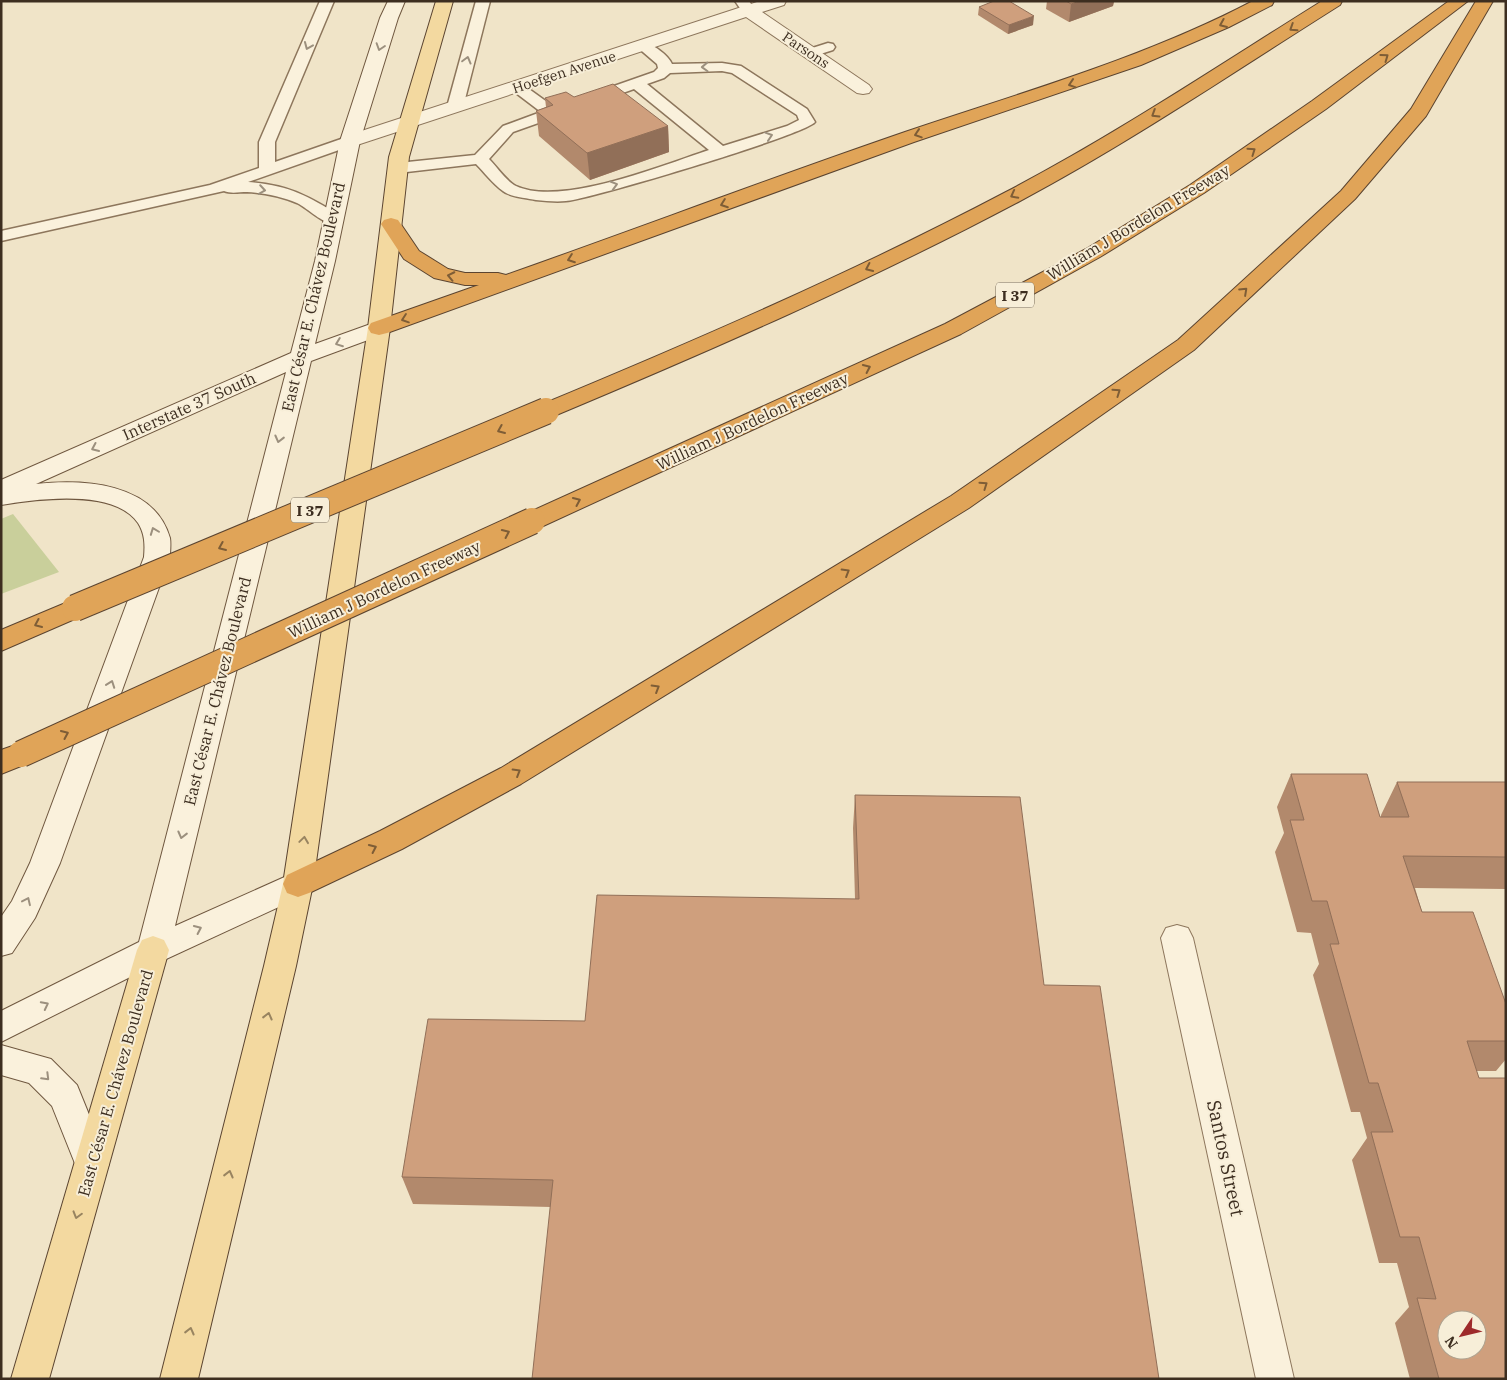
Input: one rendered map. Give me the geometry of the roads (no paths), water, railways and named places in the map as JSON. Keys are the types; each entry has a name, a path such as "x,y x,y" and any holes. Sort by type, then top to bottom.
{"highway":[{"path":"379,328 909,137 1110,72 1238,17 1266,1"},
{"name":"I 37","path":"1,640 707,344 874,266 1014,196 1110,142 1334,1"},
{"name":"William J Bordelon Freeway","path":"11,759 953,329 1093,253 1205,184 1319,105 1460,1"},
{"path":"298,884 391,840 511,776 960,502 1186,345 1348,195 1419,112 1485,1"},
{"path":"391,224 411,255 440,274 464,279 517,279"}],"main road":[{"name":"East César E. Chávez Boulevard","path":"30,1379 153,950 325,261 350,141 389,18 397,1"},
{"path":"179,1379 278,975 298,884 379,328 398,168 408,122 445,1"},
{"name":"Hoefgen Avenue","path":"350,141 643,46 745,6 778,1"},
{"name":"Parsons","path":"745,6 863,89"},
{"name":"Interstate 37 South","path":"1,490 300,358 379,328"},
{"path":"1,496 46,490 82,490 121,500 139,508 151,523 157,538 158,557 45,864 24,909 1,942"},
{"path":"1,1027 153,950 298,884"},
{"name":"Santos Street","path":"1177,938 1275,1379"},
{"path":"1,1060 39,1070 65,1096 92,1164"}],"lane":[{"path":"267,170 267,142 327,1"},
{"path":"455,107 483,1"},
{"path":"643,46 664,62 666,69"},
{"path":"811,53 828,47"},
{"path":"398,168 480,159 508,130 636,84 659,75 666,69 722,67 736,69 802,112 808,119 807,122 792,129 721,152 612,186 567,196 537,195 510,189 480,159"},
{"path":"636,84 721,152"},
{"path":"517,87 553,114"},
{"path":"214,189 350,141"},
{"path":"1,236 214,189 240,186 279,192 304,201 333,219"}]}
